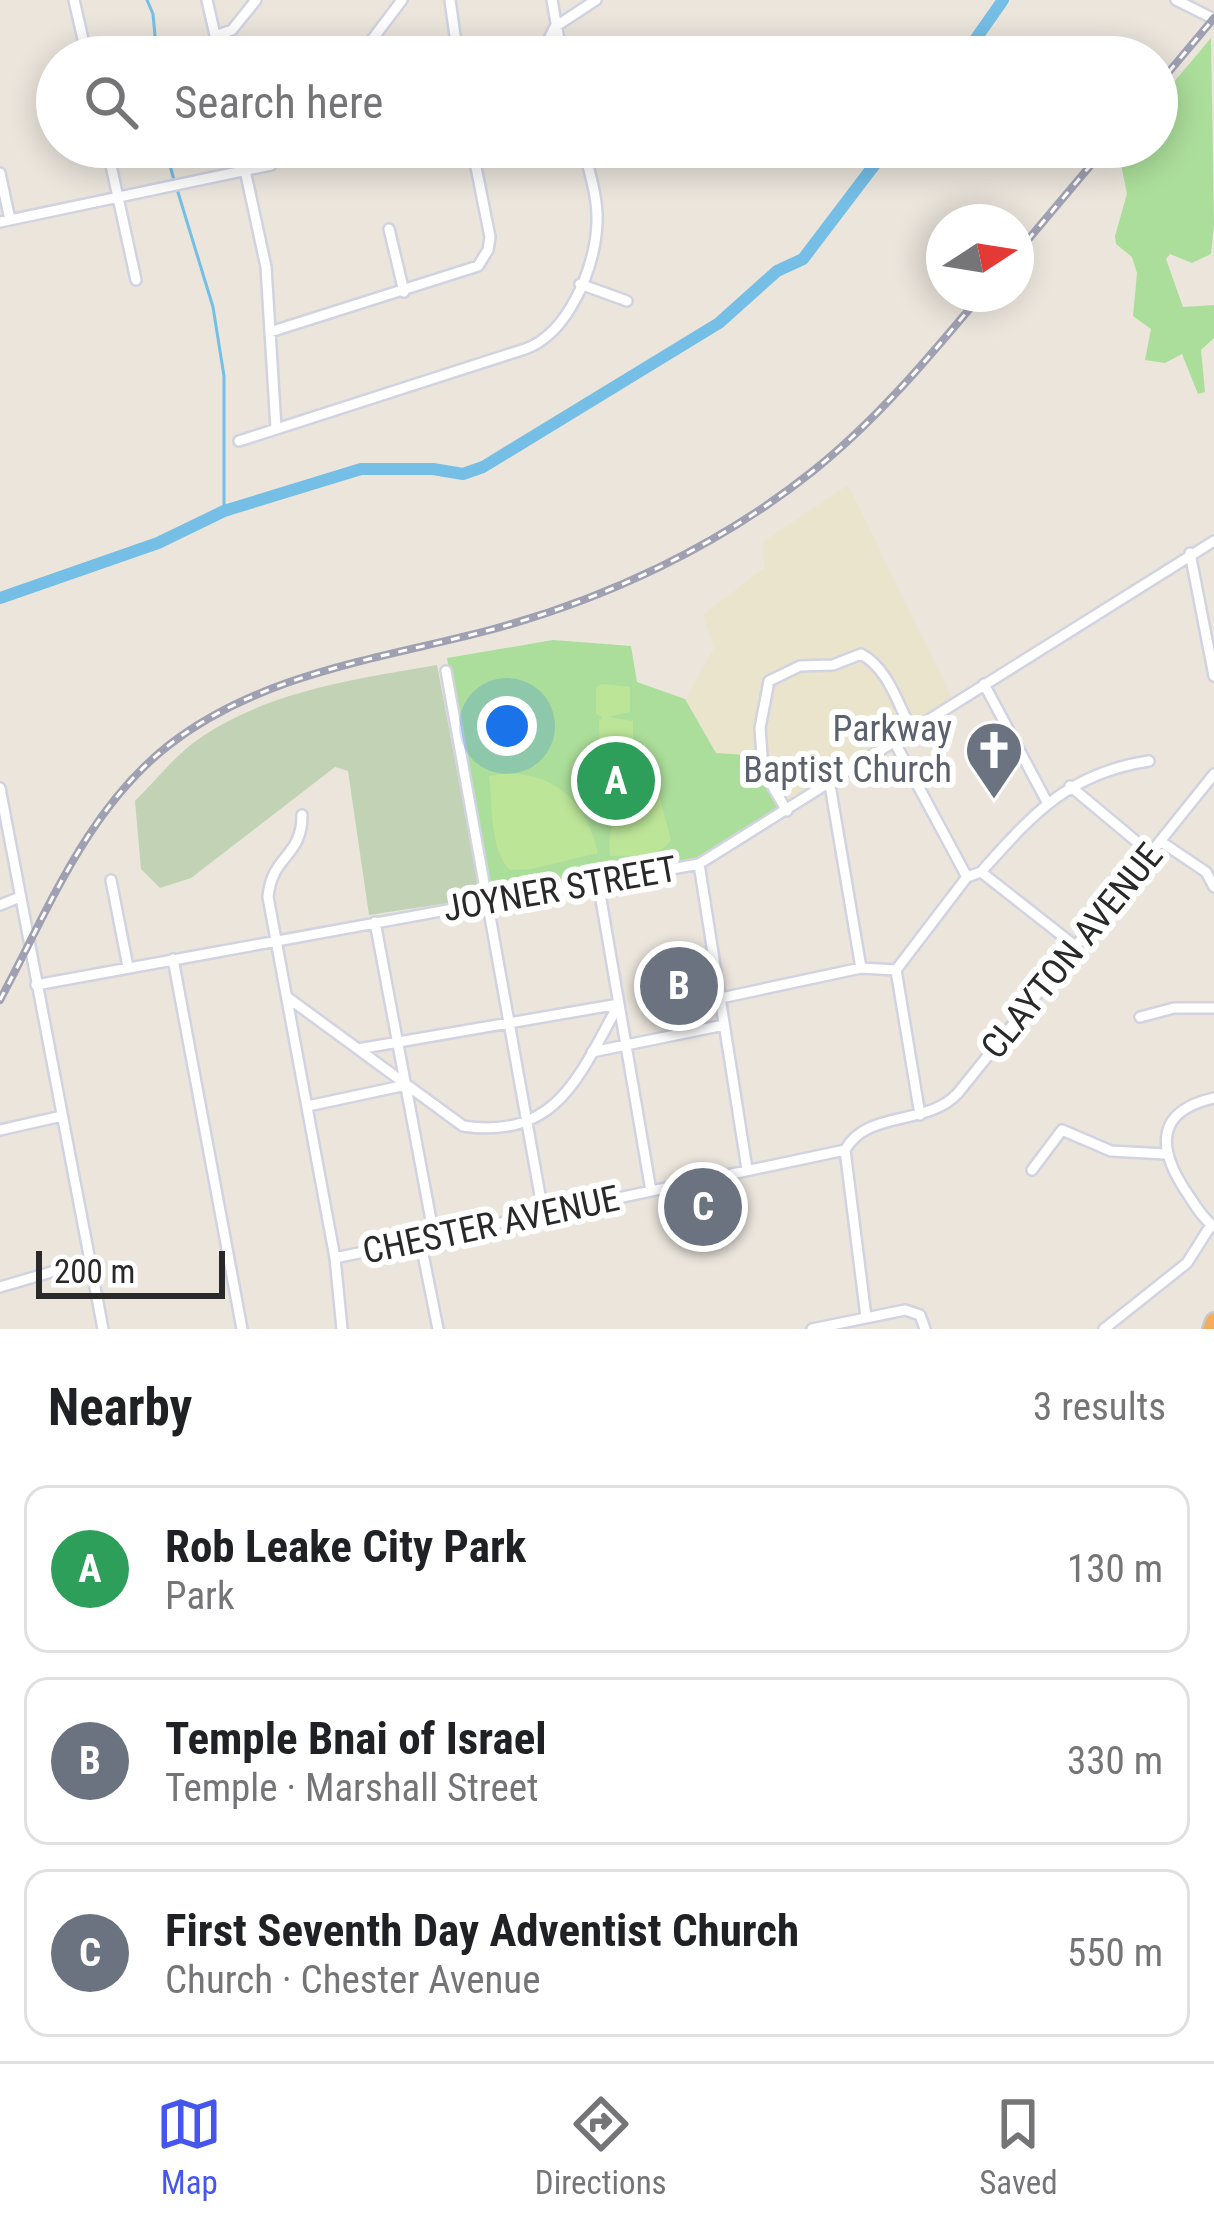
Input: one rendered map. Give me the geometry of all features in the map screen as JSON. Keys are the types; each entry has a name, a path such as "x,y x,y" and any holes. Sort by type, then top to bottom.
{"street":[{"path":"74,0 82,36"},
{"path":"207,0 215,35 232,30 256,0"},
{"path":"375,36 403,0"},
{"path":"450,0 455,36"},
{"path":"552,0 558,36"},
{"path":"551,36 556,27 596,0"},
{"path":"1176,0 1214,19"},
{"path":"111,168 136,280"},
{"path":"245,168 265,255 276,428"},
{"path":"0,173 5,221 258,168"},
{"path":"270,332 472,269 486,255 490,236 476,168"},
{"path":"239,441 542,343 564,321 595,243 597,221 587,168"},
{"path":"389,229 404,292"},
{"path":"580,284 627,301"},
{"name":"JOYNER STREET","path":"36,985 699,864 1214,541"},
{"path":"1190,553 1214,676"},
{"path":"787,811 763,770 760,728 770,681 800,666 833,665 861,654 874,663 913,731"},
{"path":"446,671 543,1213"},
{"path":"984,684 1047,802"},
{"path":"895,743 967,877"},
{"path":"920,1115 896,970 967,877 981,872 1047,802 1070,785 1149,761"},
{"name":"CLAYTON AVENUE","path":"920,1115 953,1099 1214,773"},
{"path":"830,785 861,968"},
{"path":"1070,785 1149,852"},
{"path":"0,788 104,1329"},
{"path":"302,815 302,835 270,876 268,897 335,1258 342,1329"},
{"path":"1160,841 1206,872 1214,886"},
{"path":"699,864 748,1169"},
{"path":"981,872 1074,945"},
{"path":"111,880 128,967"},
{"path":"598,882 651,1191"},
{"path":"0,905 20,897"},
{"path":"375,922 434,1236"},
{"path":"173,959 242,1329"},
{"path":"721,998 861,968 896,970"},
{"path":"287,997 463,1126 507,1130 526,1124 565,1094 619,1004"},
{"path":"358,1049 619,1004"},
{"path":"1140,1017 1174,1008 1214,1008"},
{"path":"592,1052 724,1025"},
{"path":"308,1106 406,1085"},
{"path":"1105,1329 1192,1258 1213,1226 1165,1154 1166,1136 1176,1118 1188,1107 1214,1098"},
{"name":"CHESTER AVENUE","path":"335,1258 845,1150 867,1128 920,1115"},
{"path":"0,1130 62,1116"},
{"path":"1032,1170 1062,1130 1111,1151 1165,1154"},
{"path":"845,1150 866,1317"},
{"path":"420,1239 438,1329"},
{"path":"0,1287 89,1261"},
{"path":"812,1329 910,1310 920,1315 925,1329"}],"shaded area":[{"path":"848,485 952,698 779,808 748,755 716,753 685,699 714,648 703,615 764,568 763,542"}],"green space":[{"path":"1211,38 1211,254 1192,263 1170,254 1166,259 1183,307 1214,305 1214,338 1201,350 1205,392 1198,394 1182,354 1165,363 1145,360 1151,329 1133,316 1137,273 1132,257 1116,244 1115,236 1127,194 1122,168 1178,168 1178,77"},
{"path":"553,640 631,646 637,682 685,699 716,753 748,755 779,808 695,859 489,895 447,658"},
{"path":"437,665 481,898 369,915 348,771 335,767 191,878 160,888 141,869 135,801 203,736 286,697"},
{"path":"601,684 630,687 630,712 607,717 633,721 630,761 600,759 602,717 596,714 596,688"},
{"path":"507,773 541,779 568,795 586,820 598,853 510,870 495,838 489,776"},
{"path":"657,788 671,840 652,853 610,856 611,832 619,812 634,798"}],"waterway":[{"path":"147,0 155,36"},
{"path":"978,36 1003,0"},
{"path":"171,168 174,180"},
{"path":"0,598 158,543 224,511 361,469 463,474 483,467 719,323 777,271 803,259 872,168"},
{"path":"177,189 213,307 224,376 224,511"}],"railway":[{"path":"1178,61 1214,18"},
{"path":"1034,233 1088,168"},
{"path":"0,1000 92,831 114,800 169,745 205,721 282,685 576,603 700,546 777,498 837,451 902,387 967,312"}],"place":[{"name":"Rob Leake City Park","path":"616,781"},
{"name":"Parkway Baptist Church","path":"994,801"},
{"name":"Temple Bnai of Israel","path":"679,986"},
{"name":"First Seventh Day Adventist Church","path":"703,1207"}]}
